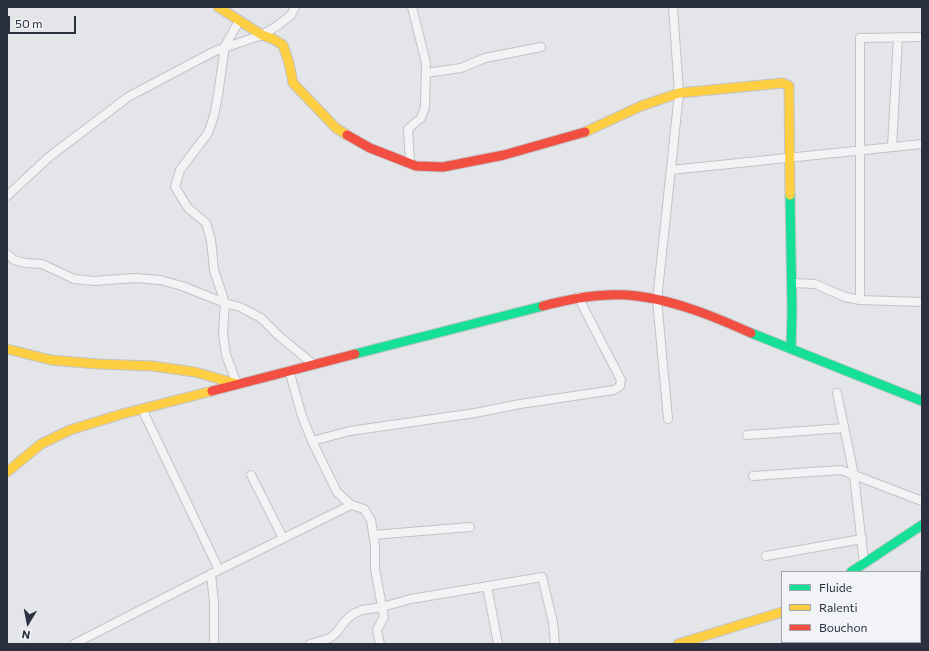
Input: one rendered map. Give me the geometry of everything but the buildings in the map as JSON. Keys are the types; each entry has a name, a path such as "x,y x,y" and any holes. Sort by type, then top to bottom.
{"street":[{"path":"218,7 262,35 283,45 289,63 293,83 336,128 370,148 416,166 443,167 527,149 585,132 641,106 679,93 783,83 789,86 792,283 791,349"},
{"path":"7,196 49,157 128,97 225,46 262,35 277,26 291,14 296,7"},
{"path":"410,164 408,129 421,118 425,107 426,73 426,63 412,7"},
{"path":"668,419 657,300 679,93 673,7"},
{"path":"237,384 226,355 223,334 225,303 214,270 211,240 206,223 188,208 175,187 180,170 208,133 214,116 225,46 239,21"},
{"path":"892,147 898,37"},
{"path":"860,300 860,38 922,37"},
{"path":"426,73 461,68 484,58 541,47"},
{"path":"671,170 922,144"},
{"path":"7,254 14,260 26,264 42,264 74,279 94,280 135,278 160,280 182,286 225,303 240,307 261,318 279,336 313,364"},
{"path":"792,283 815,284 845,297 860,300 922,302"},
{"path":"7,472 41,444 70,430 142,409 289,370 578,297 600,295 620,294 677,305 713,317 922,401"},
{"path":"312,441 350,431 475,413 520,404 614,390 620,386 621,380 578,297"},
{"path":"7,349 51,360 98,364 152,366 195,372 237,384"},
{"path":"289,370 302,416 312,441 337,492 351,504 364,509 371,520 375,545 375,569 384,617 377,630 380,644"},
{"path":"836,393 854,475 864,563"},
{"path":"142,409 219,570"},
{"path":"747,435 844,428"},
{"path":"753,476 841,470 922,501"},
{"path":"251,475 282,538"},
{"path":"74,644 351,504"},
{"path":"852,571 922,525"},
{"path":"373,536 423,530 470,527"},
{"path":"766,556 862,539"},
{"path":"211,574 214,602 214,644"},
{"path":"310,644 330,638 346,620 353,614 362,610 382,607 411,599 542,577 553,622 555,644"},
{"path":"486,586 498,644"},
{"path":"682,643 781,612"}],"traffic: fast":[{"path":"790,195 792,311 791,349"},
{"path":"355,354 543,306"},
{"path":"751,333 922,401"},
{"path":"853,571 922,525"}],"traffic: slow":[{"path":"218,7 262,35 283,45 289,63 293,83 336,128 347,135"},
{"path":"585,132 641,106 679,93 783,83 789,86 790,195"},
{"path":"7,349 51,360 98,364 152,366 195,372 237,384"},
{"path":"7,472 41,444 70,430 122,414 212,391"},
{"path":"678,644 781,612"}],"traffic: jam":[{"path":"347,135 370,148 416,166 443,167 504,155 585,132"},
{"path":"543,306 590,296 637,296 652,298 681,306 751,333"},
{"path":"212,391 355,354"}]}
